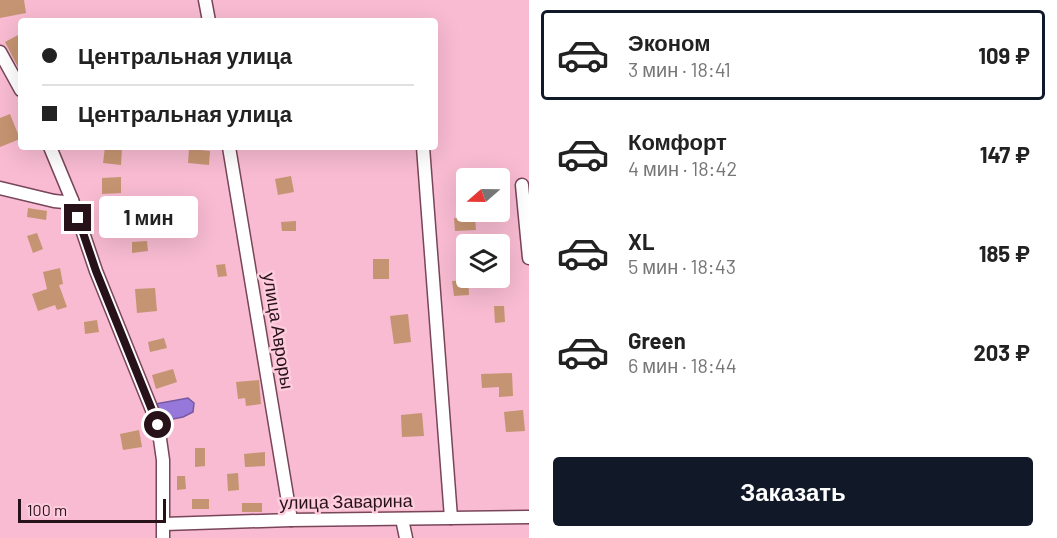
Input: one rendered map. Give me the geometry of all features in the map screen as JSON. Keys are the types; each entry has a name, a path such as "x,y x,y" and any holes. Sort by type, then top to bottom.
{"street":[{"path":"205,0 208,18"},
{"path":"0,52 18,83"},
{"path":"51,150 72,200 96,271 158,425 162,460 163,538"},
{"name":"улица Авроры","path":"229,150 291,520"},
{"path":"423,150 451,518"},
{"path":"522,185 529,258"},
{"path":"0,188 54,201 72,200"},
{"name":"улица Заварина","path":"164,524 529,517"},
{"path":"402,519 406,538"}],"shaded area":[{"path":"188,398 194,403 193,412 183,417 163,421 155,404"}],"building":[{"path":"0,0 24,0 26,13 0,18"},
{"path":"18,35 18,67 5,42"},
{"path":"10,114 18,140 0,147 0,118"},
{"path":"105,150 122,150 121,165 103,163"},
{"path":"189,150 210,151 209,165 188,163"},
{"path":"291,176 294,192 278,195 275,179"},
{"path":"121,177 121,193 102,194 102,178"},
{"path":"28,208 47,211 46,220 27,217"},
{"path":"140,208 164,208 164,217 140,217"},
{"path":"454,218 456,218 456,222 475,222 476,230 455,231"},
{"path":"296,221 296,231 282,231 281,222"},
{"path":"37,233 43,249 33,253 27,236"},
{"path":"147,241 148,251 132,253 132,242"},
{"path":"373,259 389,259 389,279 373,279"},
{"path":"225,264 227,276 218,277 216,265"},
{"path":"60,268 63,284 59,285 67,307 57,310 55,305 38,311 32,294 47,289 43,272"},
{"path":"452,281 456,281 456,288 469,288 469,295 454,296"},
{"path":"155,288 157,311 137,313 135,289"},
{"path":"494,306 504,306 505,322 495,323"},
{"path":"408,314 411,342 394,344 390,316"},
{"path":"97,320 99,332 85,334 84,322"},
{"path":"164,338 167,348 150,352 148,342"},
{"path":"173,369 177,382 156,389 152,375"},
{"path":"512,373 513,396 499,397 499,387 482,388 481,374"},
{"path":"259,380 261,404 246,406 245,398 238,399 236,382"},
{"path":"523,410 525,431 506,432 504,412"},
{"path":"422,413 424,436 402,437 401,415"},
{"path":"139,430 142,447 123,450 120,434"},
{"path":"195,448 205,448 205,466 195,467"},
{"path":"265,452 265,466 245,467 244,454"},
{"path":"238,473 239,490 228,491 227,474"},
{"path":"177,476 185,476 186,489 177,490"},
{"path":"192,499 209,499 209,509 192,509"},
{"path":"242,503 262,503 262,512 242,512"}],"route":[{"path":"78,218 96,271 158,425"}]}
